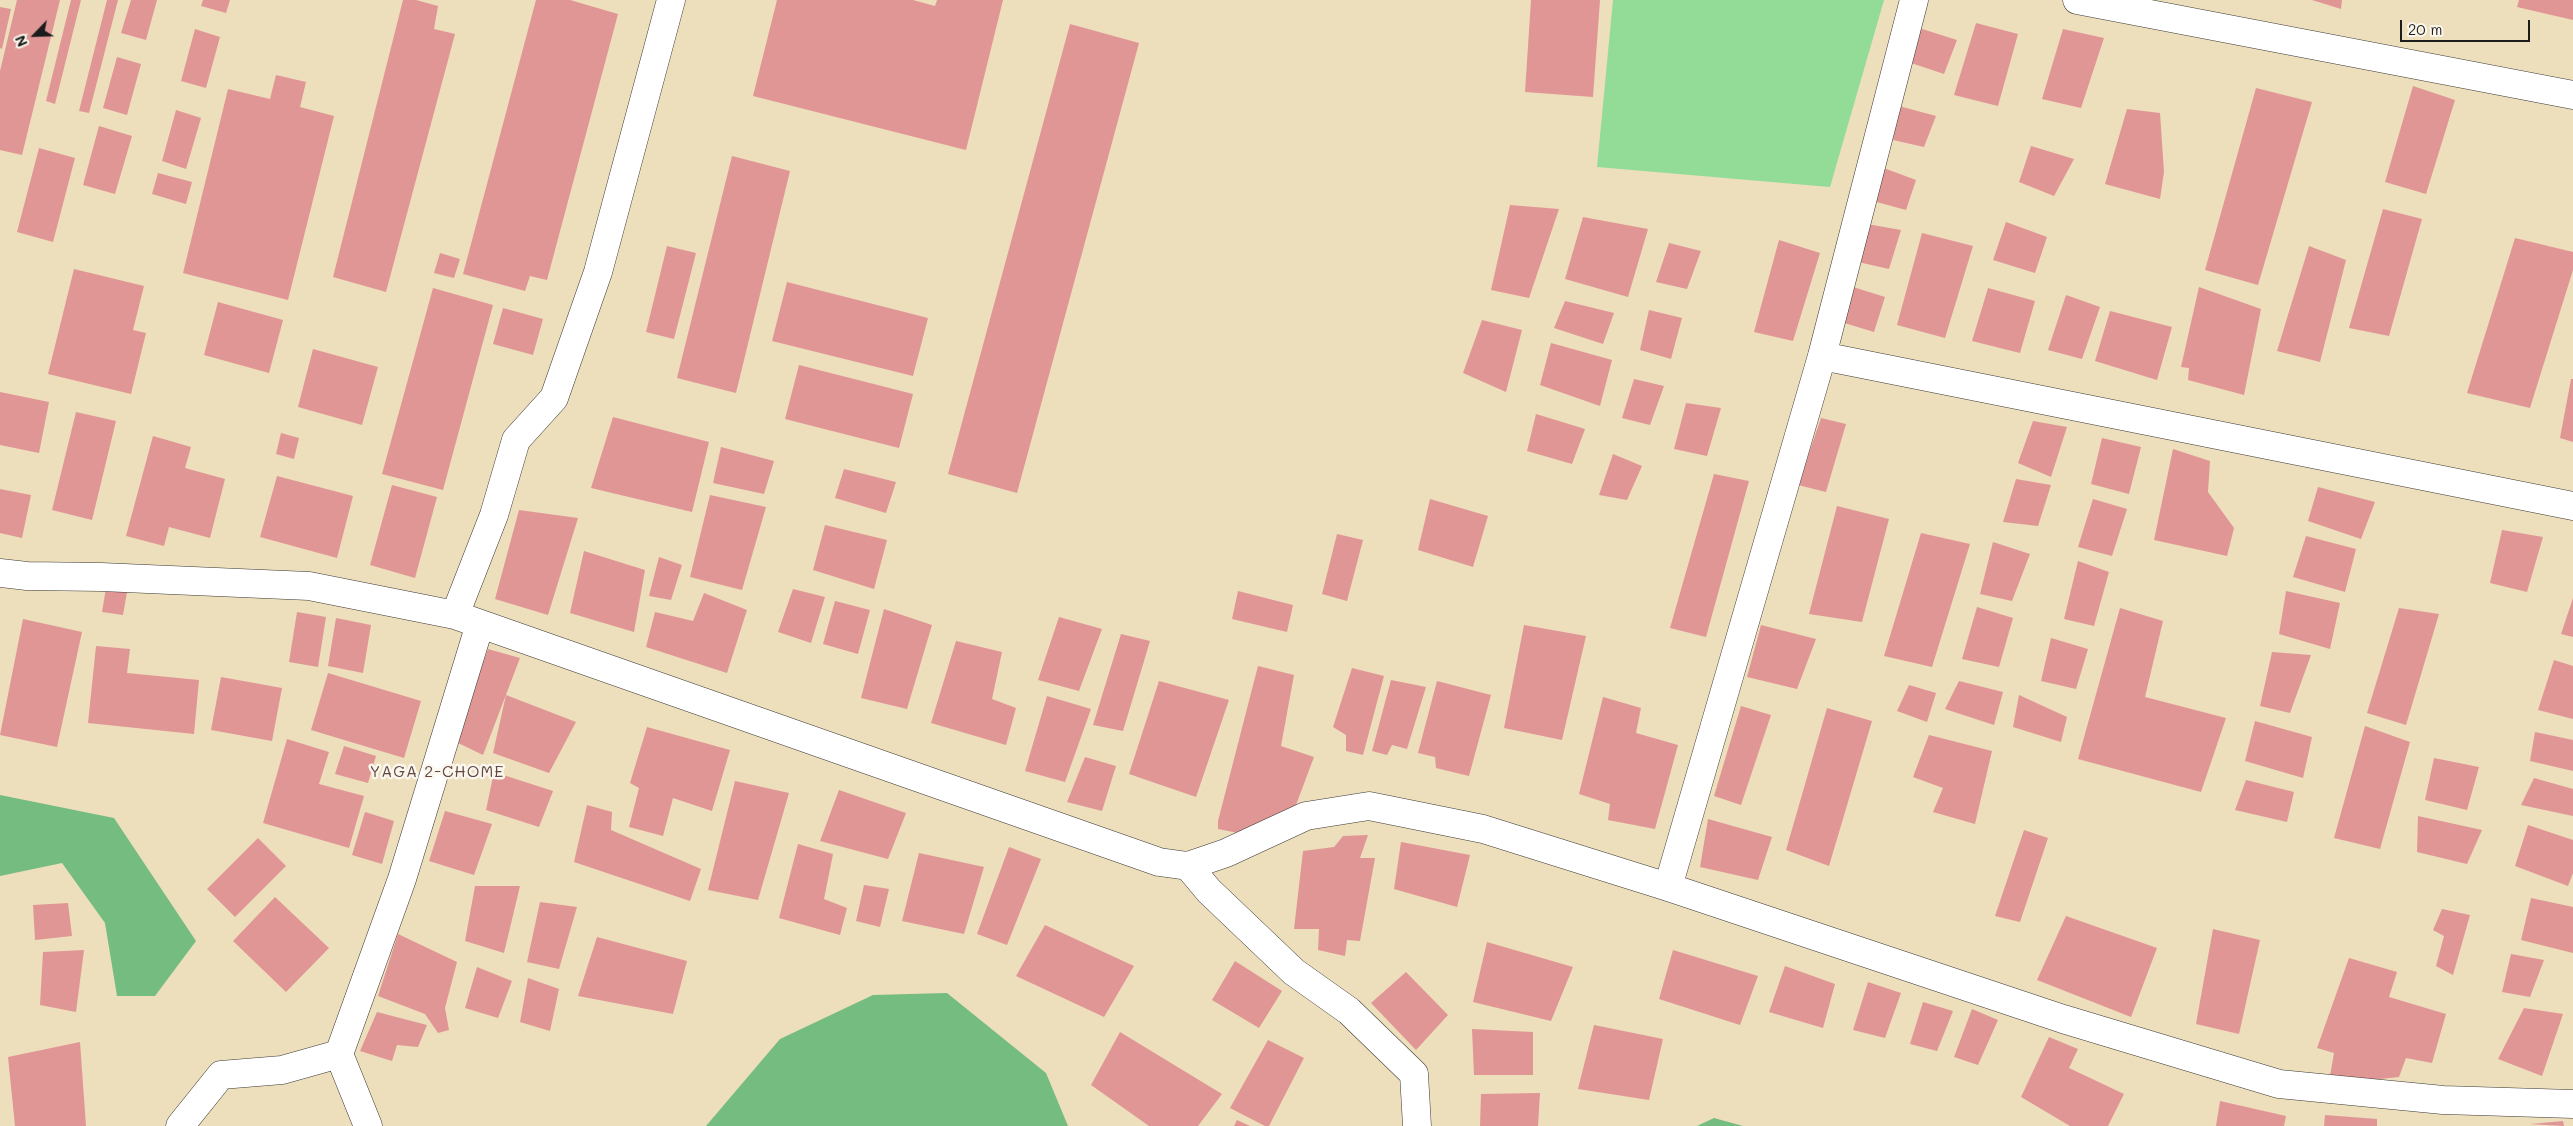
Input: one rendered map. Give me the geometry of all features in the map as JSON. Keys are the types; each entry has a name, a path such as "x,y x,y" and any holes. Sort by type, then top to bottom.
{"street":[{"path":"368,1126 339,1054 402,879 494,515 516,440 554,398 589,299 598,272 671,0"},
{"path":"1668,887 1822,356 1914,0"},
{"path":"2076,0 2573,95"},
{"path":"1822,356 2573,506"},
{"path":"0,573 27,576 101,577 309,586 468,619 1159,862 1188,866 1226,853 1306,816 1369,806 1483,829 1668,887 2063,1019 2279,1084 2443,1100 2573,1104"},
{"path":"1188,866 1209,891 1294,972 1349,1011 1414,1074 1417,1126"},
{"path":"180,1126 221,1075 282,1070 339,1054"}],"green space":[{"path":"1613,0 1884,0 1830,187 1597,167"},
{"path":"0,795 114,818 196,941 155,996 117,996 105,923 62,863 0,876"},
{"path":"947,993 1046,1073 1068,1126 706,1126 780,1039 873,995"},
{"path":"1714,1118 1743,1126 1697,1126"}],"building":[{"path":"17,0 60,0 22,155 0,150 0,71"},
{"path":"71,0 81,0 55,104 46,101"},
{"path":"107,0 118,0 89,113 79,111"},
{"path":"131,0 157,0 146,40 121,33"},
{"path":"203,0 230,0 226,13 201,6"},
{"path":"403,0 416,0 438,6 434,29 455,34 386,292 333,277"},
{"path":"536,0 570,0 618,14 547,280 530,276 525,291 463,274"},
{"path":"777,0 913,0 935,6 937,0 1003,0 966,150 753,96"},
{"path":"1531,0 1600,0 1593,97 1525,92"},
{"path":"2312,0 2342,0 2341,9"},
{"path":"2519,0 2573,0 2573,20 2517,7"},
{"path":"0,7 11,9 2,49 0,48"},
{"path":"1976,23 2018,34 1998,106 1954,95"},
{"path":"1070,24 1139,43 1017,493 948,474"},
{"path":"1919,28 1957,40 1944,74 1911,63"},
{"path":"195,29 220,37 206,88 181,81"},
{"path":"2063,29 2104,38 2081,108 2042,99"},
{"path":"117,57 141,64 127,115 103,108"},
{"path":"276,75 306,82 300,107 334,116 288,300 183,273 228,89 270,99"},
{"path":"2413,86 2455,100 2426,194 2385,182"},
{"path":"2256,88 2312,102 2258,285 2205,270"},
{"path":"1899,106 1936,116 1924,147 1893,140"},
{"path":"2127,109 2160,113 2164,172 2160,199 2105,184"},
{"path":"176,110 201,118 186,169 162,161"},
{"path":"99,126 132,136 115,194 83,185"},
{"path":"2031,146 2074,159 2054,196 2019,182"},
{"path":"39,148 75,158 53,242 17,232"},
{"path":"732,156 790,171 736,393 677,378"},
{"path":"1881,167 1916,180 1906,210 1873,201"},
{"path":"158,173 192,182 186,204 152,194"},
{"path":"1510,205 1559,209 1529,298 1491,290"},
{"path":"2383,209 2422,219 2389,336 2349,328"},
{"path":"1583,217 1648,229 1628,297 1565,279"},
{"path":"2006,222 2047,237 2035,273 1993,260"},
{"path":"1867,224 1901,230 1889,269 1858,262"},
{"path":"1922,233 1973,246 1945,338 1897,325"},
{"path":"2515,238 2573,252 2573,270 2530,408 2467,393"},
{"path":"1779,240 1820,253 1793,341 1754,332"},
{"path":"1669,243 1701,251 1687,289 1656,282"},
{"path":"667,246 696,253 674,339 646,332"},
{"path":"2309,246 2346,260 2320,362 2277,351"},
{"path":"440,253 460,259 454,278 434,273"},
{"path":"74,269 144,286 133,330 146,333 131,394 48,374"},
{"path":"787,282 928,318 913,376 772,341"},
{"path":"1850,286 1885,297 1874,332 1841,322"},
{"path":"2199,287 2261,309 2244,395 2188,380 2189,368 2181,367"},
{"path":"433,288 493,305 443,490 382,474"},
{"path":"1988,288 2035,301 2020,353 1972,341"},
{"path":"2066,295 2100,307 2082,359 2048,350"},
{"path":"1565,301 1614,313 1603,344 1554,328"},
{"path":"218,302 283,320 269,373 204,355"},
{"path":"503,308 543,319 533,355 493,344"},
{"path":"1649,310 1682,318 1671,359 1640,350"},
{"path":"2110,311 2172,327 2157,380 2095,361"},
{"path":"1482,320 1522,330 1506,392 1463,373"},
{"path":"1551,343 1612,360 1600,406 1540,385"},
{"path":"313,349 378,367 362,425 298,407"},
{"path":"799,365 913,394 899,448 785,419"},
{"path":"1634,379 1664,386 1650,425 1622,418"},
{"path":"2571,379 2573,379 2573,442 2560,438"},
{"path":"0,392 49,402 39,453 0,445"},
{"path":"1686,403 1721,408 1707,456 1674,449"},
{"path":"76,412 116,421 92,520 52,510"},
{"path":"1536,414 1585,429 1572,464 1527,451"},
{"path":"613,417 709,442 692,512 591,488"},
{"path":"1821,418 1846,424 1826,492 1798,485"},
{"path":"2033,421 2067,427 2051,477 2018,463"},
{"path":"281,433 299,438 294,459 276,454"},
{"path":"153,436 191,447 185,468 225,479 210,538 169,527 164,546 126,536"},
{"path":"2102,438 2141,447 2129,494 2091,484"},
{"path":"721,447 774,461 764,494 713,483"},
{"path":"2173,449 2210,461 2208,492 2234,528 2227,556 2154,540"},
{"path":"1613,454 1642,466 1627,500 1599,495"},
{"path":"844,469 896,482 886,513 835,498"},
{"path":"1714,474 1749,481 1706,637 1670,628"},
{"path":"277,476 353,496 337,558 260,537"},
{"path":"2016,479 2051,485 2038,526 2003,522"},
{"path":"392,485 437,497 415,578 370,565"},
{"path":"2318,487 2375,502 2361,539 2308,521"},
{"path":"0,489 31,495 22,538 0,533"},
{"path":"710,495 766,507 742,590 690,577"},
{"path":"1430,499 1488,516 1473,567 1418,550"},
{"path":"2093,499 2127,509 2112,556 2078,547"},
{"path":"1837,506 1889,519 1862,622 1809,614"},
{"path":"519,510 578,518 548,615 495,599"},
{"path":"825,525 887,540 874,589 813,570"},
{"path":"2502,530 2543,537 2527,592 2490,583"},
{"path":"1921,533 1970,544 1932,667 1884,656"},
{"path":"1337,534 1363,540 1347,601 1322,594"},
{"path":"2306,536 2356,549 2345,592 2293,577"},
{"path":"1993,542 2030,554 2012,601 1980,594"},
{"path":"584,551 645,570 634,632 570,613"},
{"path":"659,557 682,565 671,600 649,596"},
{"path":"2078,561 2109,572 2094,626 2064,619"},
{"path":"106,588 127,592 123,615 102,612"},
{"path":"793,589 825,597 811,643 778,632"},
{"path":"1238,591 1293,605 1287,632 1232,619"},
{"path":"2286,591 2340,603 2330,649 2279,634"},
{"path":"704,593 747,610 727,673 646,647 655,612 693,621"},
{"path":"2573,598 2573,637 2561,634"},
{"path":"835,601 870,610 858,654 823,644"},
{"path":"1977,607 2013,618 1999,667 1962,659"},
{"path":"2120,608 2163,621 2145,697 2226,718 2201,792 2078,759"},
{"path":"2399,608 2439,614 2406,725 2367,713"},
{"path":"884,609 932,625 907,709 861,698"},
{"path":"297,612 326,617 318,667 289,662"},
{"path":"1059,617 1102,629 1079,691 1038,680"},
{"path":"336,618 371,625 363,673 328,666"},
{"path":"23,619 82,632 57,747 0,735"},
{"path":"1524,625 1586,636 1562,740 1504,728"},
{"path":"1761,625 1816,639 1797,689 1747,677"},
{"path":"1121,634 1150,641 1123,731 1093,725"},
{"path":"2051,638 2088,649 2076,689 2041,681"},
{"path":"956,641 1002,652 992,699 1016,708 1006,745 931,723"},
{"path":"96,646 130,649 127,673 199,680 194,734 88,723"},
{"path":"488,649 520,658 483,755 454,741"},
{"path":"2272,652 2311,655 2290,713 2260,706"},
{"path":"2554,660 2573,666 2573,719 2538,710"},
{"path":"1258,666 1294,675 1281,746 1314,757 1296,805 1238,833 1218,829 1218,821"},
{"path":"1352,668 1384,676 1363,755 1346,751 1346,735 1333,727"},
{"path":"328,673 421,701 404,758 311,730"},
{"path":"221,677 282,688 272,741 211,730"},
{"path":"1391,680 1426,687 1407,749 1392,745 1387,755 1372,751"},
{"path":"1159,681 1229,700 1196,797 1129,774"},
{"path":"1437,681 1491,695 1469,776 1436,768 1435,757 1418,753"},
{"path":"1959,681 2003,692 1994,725 1945,709"},
{"path":"1909,685 1936,693 1927,722 1897,711"},
{"path":"506,695 576,722 549,773 493,753"},
{"path":"2019,695 2067,717 2061,742 2013,727"},
{"path":"1047,696 1091,709 1065,782 1025,771"},
{"path":"1603,697 1641,708 1636,733 1678,745 1655,829 1608,820 1610,804 1579,794"},
{"path":"1741,706 1771,715 1741,805 1714,796"},
{"path":"1827,708 1872,721 1829,866 1786,850"},
{"path":"2255,721 2312,737 2303,778 2245,761"},
{"path":"2365,726 2410,742 2380,849 2334,838"},
{"path":"647,727 730,750 712,811 673,798 663,836 629,827 639,788 630,783"},
{"path":"2535,732 2573,740 2573,771 2530,761"},
{"path":"1929,735 1992,751 1975,824 1933,812 1943,788 1913,777"},
{"path":"287,739 329,752 319,784 364,796 349,848 263,823"},
{"path":"344,746 376,756 368,783 335,774"},
{"path":"1085,757 1116,766 1102,811 1067,802"},
{"path":"2434,758 2479,767 2467,810 2425,800"},
{"path":"494,772 553,791 539,827 486,810"},
{"path":"2534,778 2573,789 2573,816 2521,805"},
{"path":"2246,780 2294,792 2287,822 2235,810"},
{"path":"735,781 789,793 758,900 708,890"},
{"path":"839,790 906,813 888,859 820,841"},
{"path":"587,805 612,812 611,830 701,869 690,901 574,862"},
{"path":"445,811 492,824 474,875 429,861"},
{"path":"365,812 394,821 382,864 352,855"},
{"path":"2418,816 2482,830 2467,864 2417,852"},
{"path":"1708,819 1772,837 1758,880 1700,867"},
{"path":"2528,825 2573,840 2573,873 2568,886 2515,866"},
{"path":"2024,830 2048,838 2020,922 1995,916"},
{"path":"1368,835 1360,858 1375,858 1360,941 1347,940 1345,956 1318,950 1319,929 1294,929 1303,851 1334,847 1343,836"},
{"path":"258,838 286,866 235,917 207,889"},
{"path":"1401,842 1470,855 1457,907 1394,889"},
{"path":"798,844 833,854 824,899 847,908 840,935 779,918"},
{"path":"1009,847 1041,859 1007,945 977,934"},
{"path":"919,853 984,867 964,934 902,921"},
{"path":"864,885 889,889 880,927 856,921"},
{"path":"475,886 520,886 504,953 465,941"},
{"path":"275,897 329,948 286,992 233,941"},
{"path":"2531,898 2573,907 2573,953 2521,940"},
{"path":"540,902 577,907 559,969 527,962"},
{"path":"68,903 72,936 35,940 33,905"},
{"path":"2442,909 2470,915 2453,975 2436,966 2444,936 2433,930"},
{"path":"2066,916 2157,948 2131,1017 2037,980"},
{"path":"1045,925 1134,966 1104,1017 1016,976"},
{"path":"2213,929 2260,940 2239,1034 2196,1024"},
{"path":"398,934 457,962 445,1008 449,1030 438,1033 425,1014 378,996"},
{"path":"597,937 687,961 673,1014 578,996"},
{"path":"1487,942 1573,967 1551,1021 1473,1002"},
{"path":"84,950 76,1012 40,1005 43,952"},
{"path":"1673,950 1758,976 1740,1025 1659,999"},
{"path":"2511,954 2544,960 2530,997 2502,992"},
{"path":"2349,958 2397,972 2389,997 2446,1014 2432,1063 2406,1058 2399,1077 2360,1081 2330,1076 2334,1053 2317,1048"},
{"path":"1235,961 1282,991 1259,1028 1212,1000"},
{"path":"1785,966 1835,984 1823,1028 1769,1012"},
{"path":"477,967 512,981 498,1018 465,1008"},
{"path":"1406,972 1448,1015 1416,1050 1371,1003"},
{"path":"528,978 559,989 550,1031 520,1022"},
{"path":"1868,982 1901,993 1885,1038 1853,1030"},
{"path":"1923,1002 1953,1011 1937,1051 1910,1044"},
{"path":"2524,1008 2563,1014 2542,1076 2498,1059"},
{"path":"1972,1009 1998,1020 1978,1065 1954,1057"},
{"path":"377,1012 427,1025 418,1047 397,1045 392,1061 360,1051"},
{"path":"1594,1025 1663,1039 1649,1100 1578,1089"},
{"path":"1472,1029 1533,1032 1533,1075 1474,1075"},
{"path":"1120,1032 1222,1094 1198,1126 1149,1126 1091,1085"},
{"path":"2049,1037 2078,1049 2069,1068 2124,1094 2108,1126 2070,1126 2021,1097"},
{"path":"1268,1040 1304,1058 1269,1126 1265,1126 1230,1108"},
{"path":"80,1042 86,1126 15,1126 8,1057"},
{"path":"1540,1093 1538,1126 1480,1126 1481,1094"},
{"path":"2220,1101 2286,1116 2284,1126 2216,1126"},
{"path":"2325,1115 2377,1119 2377,1126 2324,1126"},
{"path":"1237,1120 1250,1126 1234,1126"},
{"path":"2563,1121 2564,1126 2530,1124"}],"district":[{"name":"YAGA 2-CHOME","path":"437,772"}]}
